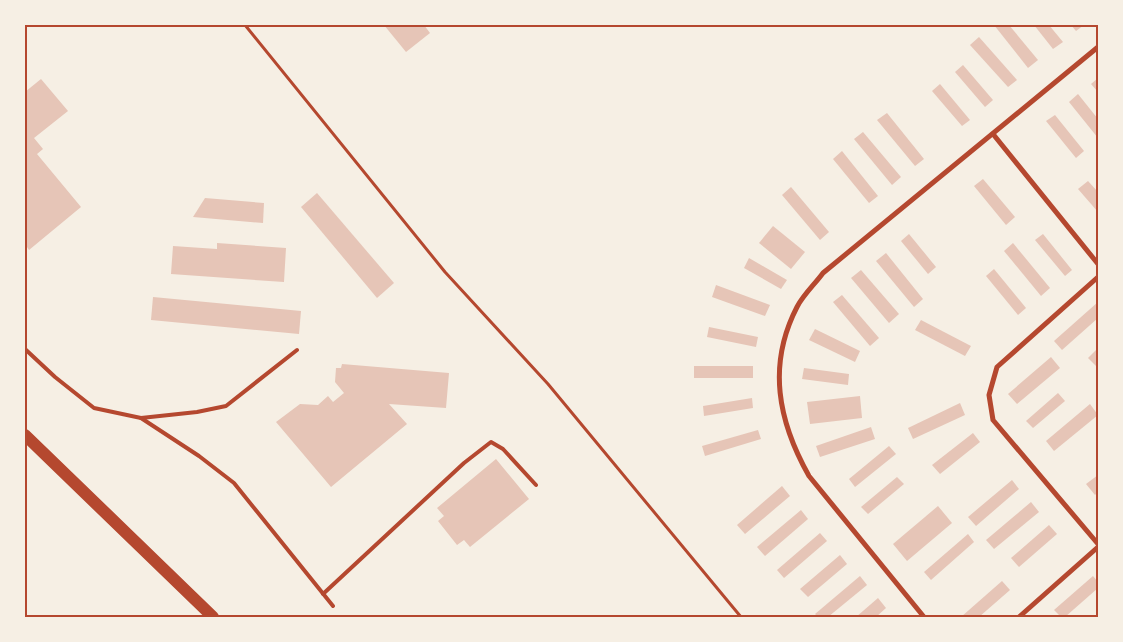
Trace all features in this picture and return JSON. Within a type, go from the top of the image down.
[{"type":"main road","points":[[25,435],[213,617]]},
{"type":"street","points":[[924,617],[809,476],[797,455],[783,415],[779,372],[782,348],[798,306],[823,273],[1098,47]]},
{"type":"street","points":[[993,134],[1098,264]]},
{"type":"street","points":[[1019,617],[1098,546],[993,420],[989,395],[997,367],[1098,277]]},
{"type":"lane","points":[[25,349],[94,408],[141,418],[197,412],[226,406],[297,350]]},
{"type":"lane","points":[[141,418],[200,456],[234,483],[332,606]]},
{"type":"lane","points":[[323,594],[464,463],[491,442],[503,449],[536,485]]},
{"type":"path","points":[[245,25],[445,272],[548,384],[742,617]]},
{"type":"building","points":[[384,25],[424,25],[430,33],[406,52]]},
{"type":"building","points":[[994,25],[1009,25],[1038,60],[1028,68]]},
{"type":"building","points":[[1034,25],[1049,25],[1063,42],[1053,49]]},
{"type":"building","points":[[1071,25],[1084,25],[1076,31]]},
{"type":"building","points":[[979,37],[1017,80],[1008,87],[970,45]]},
{"type":"building","points":[[963,65],[993,100],[985,107],[955,72]]},
{"type":"building","points":[[1098,78],[1098,92],[1091,84]]},
{"type":"building","points":[[41,79],[68,111],[34,138],[43,149],[37,154],[81,207],[29,250],[25,244],[25,92]]},
{"type":"building","points":[[940,84],[970,120],[962,126],[932,91]]},
{"type":"building","points":[[1078,94],[1098,119],[1098,138],[1069,102]]},
{"type":"building","points":[[887,113],[924,159],[915,166],[877,120]]},
{"type":"building","points":[[1055,115],[1084,151],[1076,158],[1046,121]]},
{"type":"building","points":[[863,132],[901,177],[892,185],[854,139]]},
{"type":"building","points":[[842,151],[878,196],[869,203],[833,159]]},
{"type":"building","points":[[983,179],[1015,217],[1006,225],[974,186]]},
{"type":"building","points":[[1088,181],[1098,192],[1098,212],[1078,189]]},
{"type":"building","points":[[791,187],[829,232],[820,240],[782,195]]},
{"type":"building","points":[[317,193],[394,283],[377,298],[301,207]]},
{"type":"building","points":[[205,198],[264,203],[263,223],[193,217]]},
{"type":"building","points":[[773,226],[805,252],[791,269],[759,243]]},
{"type":"building","points":[[909,234],[936,267],[928,274],[901,241]]},
{"type":"building","points":[[1043,234],[1072,270],[1065,276],[1035,240]]},
{"type":"building","points":[[217,243],[286,248],[284,282],[171,274],[173,246],[217,249]]},
{"type":"building","points":[[1013,243],[1050,288],[1041,296],[1004,251]]},
{"type":"building","points":[[886,253],[923,299],[914,307],[876,261]]},
{"type":"building","points":[[749,258],[787,280],[781,289],[744,268]]},
{"type":"building","points":[[994,269],[1026,308],[1018,315],[986,276]]},
{"type":"building","points":[[861,270],[899,314],[889,323],[851,278]]},
{"type":"building","points":[[716,285],[770,305],[765,316],[712,297]]},
{"type":"building","points":[[842,295],[879,338],[870,346],[833,302]]},
{"type":"building","points":[[153,297],[301,311],[299,334],[151,320]]},
{"type":"building","points":[[1098,302],[1098,318],[1062,350],[1054,341]]},
{"type":"building","points":[[921,320],[971,346],[965,356],[915,330]]},
{"type":"building","points":[[709,327],[758,337],[756,347],[707,337]]},
{"type":"building","points":[[815,329],[860,351],[855,362],[809,340]]},
{"type":"building","points":[[1098,348],[1098,363],[1096,366],[1088,358]]},
{"type":"building","points":[[1051,357],[1060,368],[1017,404],[1008,394]]},
{"type":"building","points":[[342,364],[449,373],[446,408],[389,404],[407,424],[331,487],[276,422],[300,404],[318,405],[328,396],[333,402],[344,393],[335,382],[336,368],[341,368]]},
{"type":"building","points":[[694,366],[753,366],[753,378],[694,378]]},
{"type":"building","points":[[804,368],[849,374],[848,385],[802,379]]},
{"type":"building","points":[[1058,393],[1065,401],[1033,428],[1026,421]]},
{"type":"building","points":[[860,396],[862,418],[810,424],[807,402]]},
{"type":"building","points":[[752,398],[753,408],[704,416],[703,406]]},
{"type":"building","points":[[960,403],[965,415],[913,439],[908,428]]},
{"type":"building","points":[[1090,404],[1098,415],[1054,451],[1046,441]]},
{"type":"building","points":[[871,427],[875,439],[820,457],[816,446]]},
{"type":"building","points":[[758,430],[761,439],[705,456],[702,446]]},
{"type":"building","points":[[973,433],[980,442],[940,474],[932,465]]},
{"type":"building","points":[[889,446],[896,454],[855,487],[849,479]]},
{"type":"building","points":[[496,459],[529,499],[470,547],[464,540],[457,545],[438,521],[444,516],[437,508]]},
{"type":"building","points":[[1098,475],[1098,492],[1095,495],[1086,484]]},
{"type":"building","points":[[897,477],[904,484],[868,514],[861,507]]},
{"type":"building","points":[[1012,480],[1019,489],[976,526],[968,517]]},
{"type":"building","points":[[782,486],[790,496],[745,534],[737,525]]},
{"type":"building","points":[[1031,502],[1039,512],[994,549],[986,540]]},
{"type":"building","points":[[938,506],[952,523],[907,561],[893,544]]},
{"type":"building","points":[[801,510],[808,519],[765,556],[757,547]]},
{"type":"building","points":[[1049,525],[1057,534],[1019,567],[1011,558]]},
{"type":"building","points":[[820,533],[827,541],[784,578],[777,570]]},
{"type":"building","points":[[968,534],[974,542],[931,580],[924,572]]},
{"type":"building","points":[[840,555],[847,564],[808,597],[800,589]]},
{"type":"building","points":[[860,576],[867,585],[828,617],[818,617],[815,614]]},
{"type":"building","points":[[1093,576],[1098,582],[1098,588],[1065,617],[1061,617],[1054,610]]},
{"type":"building","points":[[1002,581],[1010,590],[979,617],[961,617]]},
{"type":"building","points":[[878,598],[886,608],[876,617],[856,617]]}]
